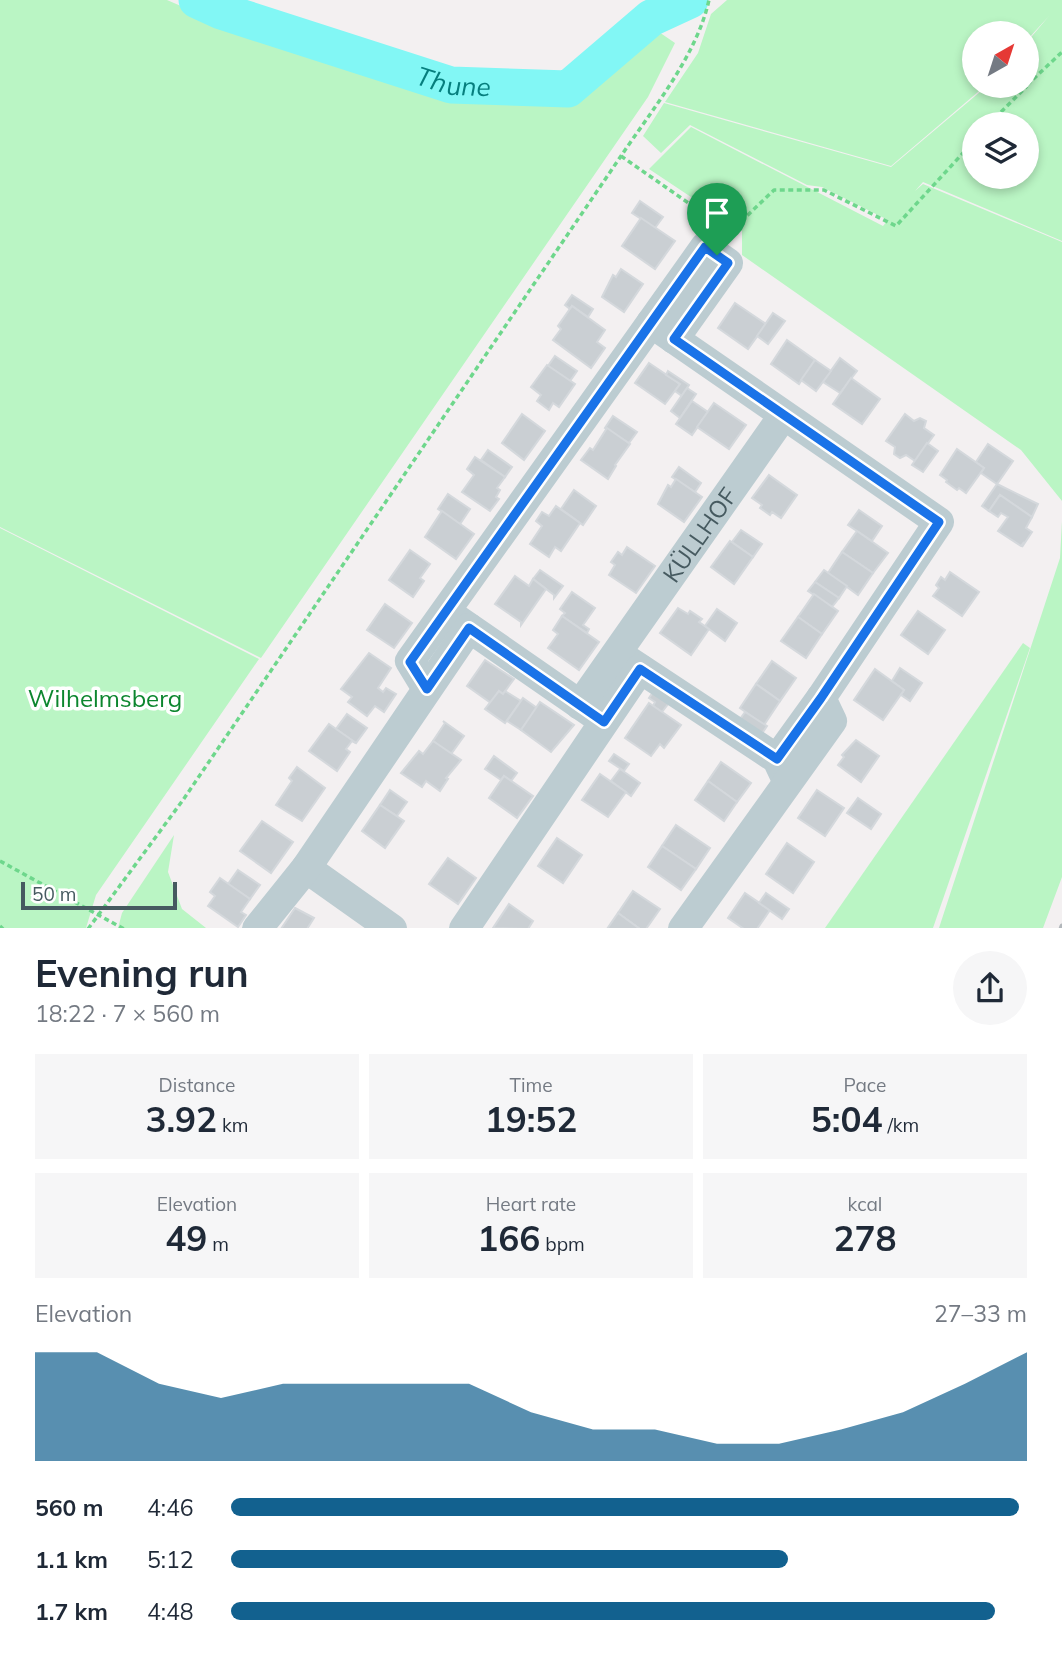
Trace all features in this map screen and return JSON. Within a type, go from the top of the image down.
[{"type":"street","points":[[427,689],[410,662],[445,611],[663,331],[939,522],[821,698],[832,721],[783,771],[684,928]]},
{"type":"street","name":"KÜLLHOF","points":[[465,928],[592,713],[628,661],[783,416]]},
{"type":"street","points":[[445,611],[592,713]]},
{"type":"street","points":[[258,928],[306,867],[469,628]]},
{"type":"street","points":[[628,661],[783,771]]},
{"type":"street","points":[[306,867],[391,928]]},
{"type":"path","points":[[89,928],[183,800],[621,156],[679,68],[706,13],[709,0]]},
{"type":"path","points":[[1040,73],[1062,52]]},
{"type":"path","points":[[1001,112],[1015,98]]},
{"type":"path","points":[[621,156],[730,231],[774,190],[824,190],[896,226],[962,154]]},
{"type":"path","points":[[0,861],[122,928]]},
{"type":"green space","points":[[0,0],[167,0],[218,22],[446,97],[568,101],[656,30],[675,43],[648,97],[261,658],[0,527]]},
{"type":"green space","points":[[727,0],[1062,0],[1062,241],[923,182],[915,191],[923,184],[1062,242],[1062,501],[1021,450],[742,255],[742,231],[649,169],[691,127],[883,226],[888,220],[822,187],[807,185],[690,125],[661,153],[643,136],[664,103],[891,167],[973,98],[1040,98],[1040,27],[1049,16],[1040,26],[1040,21],[962,21],[962,98],[971,98],[891,166],[665,102],[698,53],[711,14]]},
{"type":"green space","points":[[1062,521],[1062,877],[1043,928],[939,928],[1060,558]]},
{"type":"green space","name":"Wilhelmsberg","points":[[0,528],[259,659],[96,895],[86,928],[0,928]]},
{"type":"green space","points":[[1023,643],[1030,648],[933,928],[825,928]]},
{"type":"green space","points":[[174,835],[168,872],[182,909],[206,928],[118,928],[122,913]]},
{"type":"building","points":[[640,201],[663,217],[655,228],[632,213]]},
{"type":"building","points":[[641,218],[675,241],[655,269],[622,246]]},
{"type":"building","points":[[621,269],[643,284],[624,312],[602,297],[613,275],[616,277]]},
{"type":"building","points":[[572,295],[593,309],[588,317],[572,306],[570,309],[565,305]]},
{"type":"building","points":[[735,303],[766,324],[748,349],[718,328]]},
{"type":"building","points":[[572,306],[605,330],[597,342],[605,348],[591,368],[553,340],[561,329],[558,326]]},
{"type":"building","points":[[773,313],[785,321],[768,344],[757,336]]},
{"type":"building","points":[[787,340],[815,360],[799,384],[771,364]]},
{"type":"building","points":[[555,356],[577,371],[570,381],[548,366]]},
{"type":"building","points":[[840,358],[857,371],[840,393],[823,382]]},
{"type":"building","points":[[815,360],[831,371],[816,391],[801,380]]},
{"type":"building","points":[[649,363],[680,384],[665,404],[635,383]]},
{"type":"building","points":[[547,365],[575,384],[559,407],[553,403],[549,410],[537,401],[541,395],[531,387]]},
{"type":"building","points":[[668,371],[689,385],[682,396],[675,391],[680,384],[666,375]]},
{"type":"building","points":[[851,378],[880,399],[862,424],[833,404]]},
{"type":"building","points":[[687,388],[696,394],[680,418],[671,411]]},
{"type":"building","points":[[692,401],[708,412],[692,435],[676,424]]},
{"type":"building","points":[[714,403],[746,425],[729,449],[697,427]]},
{"type":"building","points":[[522,414],[545,431],[524,460],[502,443]]},
{"type":"building","points":[[905,414],[914,421],[920,418],[926,421],[924,428],[934,435],[915,461],[906,455],[900,458],[894,454],[895,447],[886,441]]},
{"type":"building","points":[[613,416],[637,432],[629,443],[605,428]]},
{"type":"building","points":[[607,428],[630,444],[608,479],[581,460],[590,448],[593,450]]},
{"type":"building","points":[[927,443],[938,451],[923,472],[912,465]]},
{"type":"building","points":[[988,444],[1013,461],[997,484],[981,473],[984,468],[976,462]]},
{"type":"building","points":[[957,449],[984,468],[966,493],[959,488],[957,490],[940,475]]},
{"type":"building","points":[[488,450],[512,467],[505,477],[481,460]]},
{"type":"building","points":[[475,457],[505,477],[497,488],[500,490],[496,497],[499,499],[490,511],[462,492],[474,475],[467,469]]},
{"type":"building","points":[[679,467],[701,483],[695,492],[672,477]]},
{"type":"building","points":[[769,475],[797,495],[781,518],[772,512],[770,515],[752,498]]},
{"type":"building","points":[[676,479],[702,497],[684,522],[658,504],[668,485],[671,487]]},
{"type":"building","points":[[997,484],[1038,504],[1032,517],[1000,495],[989,511],[982,506]]},
{"type":"building","points":[[574,490],[596,506],[583,525],[561,509]]},
{"type":"building","points":[[448,494],[470,509],[460,524],[438,509]]},
{"type":"building","points":[[1000,495],[1032,517],[1026,528],[1032,532],[1022,547],[1024,542],[1021,546],[998,531],[1008,517],[1001,513],[998,517],[989,511]]},
{"type":"building","points":[[556,506],[580,523],[561,551],[555,547],[549,557],[530,544],[542,526],[536,521],[542,512],[549,516]]},
{"type":"building","points":[[859,510],[882,526],[872,541],[848,525]]},
{"type":"building","points":[[442,511],[474,534],[456,559],[425,537]]},
{"type":"building","points":[[741,530],[762,544],[753,557],[732,542]]},
{"type":"building","points":[[857,531],[888,553],[873,573],[842,552]]},
{"type":"building","points":[[730,541],[753,557],[734,584],[711,567]]},
{"type":"building","points":[[627,547],[655,566],[636,593],[609,575],[615,565],[611,562],[618,552],[622,555]]},
{"type":"building","points":[[410,550],[430,564],[420,578],[424,581],[413,597],[389,580]]},
{"type":"building","points":[[842,552],[873,573],[858,595],[828,573]]},
{"type":"building","points":[[540,570],[563,586],[554,598],[554,595],[533,579]]},
{"type":"building","points":[[824,570],[847,586],[839,598],[815,582]]},
{"type":"building","points":[[950,572],[979,592],[962,616],[933,596],[939,588],[936,585],[941,577],[945,580]]},
{"type":"building","points":[[515,576],[529,586],[533,579],[546,589],[521,625],[521,622],[495,604]]},
{"type":"building","points":[[815,582],[839,598],[832,607],[808,591]]},
{"type":"building","points":[[572,592],[595,608],[583,625],[589,629],[587,633],[562,616],[565,613],[560,609]]},
{"type":"building","points":[[814,594],[838,611],[822,634],[798,617]]},
{"type":"building","points":[[385,604],[412,623],[394,648],[367,630]]},
{"type":"building","points":[[678,608],[688,614],[690,611],[702,619],[699,622],[709,629],[691,655],[660,633]]},
{"type":"building","points":[[717,609],[737,623],[725,641],[705,626]]},
{"type":"building","points":[[918,611],[945,630],[928,654],[901,635]]},
{"type":"building","points":[[562,616],[599,642],[579,670],[548,648],[558,634],[553,630]]},
{"type":"building","points":[[798,617],[822,634],[806,658],[781,641]]},
{"type":"building","points":[[369,653],[391,668],[378,688],[383,692],[386,688],[396,694],[384,712],[375,706],[367,716],[348,702],[352,697],[341,689]]},
{"type":"building","points":[[485,660],[514,679],[503,694],[499,691],[491,703],[467,686]]},
{"type":"building","points":[[772,661],[796,678],[780,701],[756,684]]},
{"type":"building","points":[[900,668],[922,683],[910,701],[901,695],[904,690],[892,681]]},
{"type":"building","points":[[875,669],[904,690],[883,720],[854,700]]},
{"type":"building","points":[[756,684],[780,701],[764,725],[740,708]]},
{"type":"building","points":[[656,688],[672,699],[662,712],[653,706],[655,702],[649,698]]},
{"type":"building","points":[[499,691],[503,694],[505,691],[521,701],[505,723],[485,709]]},
{"type":"building","points":[[523,698],[537,708],[521,730],[507,721]]},
{"type":"building","points":[[540,702],[574,725],[551,752],[521,730]]},
{"type":"building","points":[[649,703],[681,725],[664,748],[660,744],[651,756],[625,738]]},
{"type":"building","points":[[745,712],[767,726],[757,741],[735,726]]},
{"type":"building","points":[[347,714],[367,728],[356,743],[336,729]]},
{"type":"building","points":[[443,721],[464,736],[451,754],[433,741],[445,723]]},
{"type":"building","points":[[329,724],[356,743],[352,741],[346,749],[350,752],[337,771],[309,751]]},
{"type":"building","points":[[856,740],[879,756],[861,782],[838,765],[844,757],[842,755]]},
{"type":"building","points":[[433,741],[461,760],[446,778],[448,779],[440,791],[426,781],[422,787],[401,773],[419,751],[423,754]]},
{"type":"building","points":[[614,754],[629,764],[624,771],[609,761]]},
{"type":"building","points":[[494,756],[517,773],[511,781],[504,776],[501,780],[485,769]]},
{"type":"building","points":[[721,762],[751,783],[737,802],[708,781]]},
{"type":"building","points":[[297,767],[325,788],[302,821],[276,805],[292,781],[289,778]]},
{"type":"building","points":[[620,769],[640,783],[631,796],[611,781]]},
{"type":"building","points":[[600,774],[626,792],[608,817],[582,800]]},
{"type":"building","points":[[504,776],[533,796],[517,818],[489,798]]},
{"type":"building","points":[[708,781],[737,802],[724,821],[695,800]]},
{"type":"building","points":[[390,790],[407,802],[397,816],[380,805]]},
{"type":"building","points":[[817,790],[844,808],[825,836],[798,818]]},
{"type":"building","points":[[858,798],[881,814],[871,829],[847,813]]},
{"type":"building","points":[[380,805],[404,821],[385,848],[362,831]]},
{"type":"building","points":[[262,821],[293,842],[271,873],[240,851]]},
{"type":"building","points":[[676,825],[710,848],[696,869],[662,846]]},
{"type":"building","points":[[557,838],[582,855],[563,883],[538,866]]},
{"type":"building","points":[[787,843],[814,862],[793,893],[766,874]]},
{"type":"building","points":[[662,846],[696,869],[681,890],[648,867]]},
{"type":"building","points":[[448,858],[476,878],[458,904],[429,884]]},
{"type":"building","points":[[238,870],[260,885],[250,899],[228,884]]},
{"type":"building","points":[[220,878],[250,899],[241,912],[246,915],[238,927],[208,906],[215,896],[210,892]]},
{"type":"building","points":[[633,891],[660,909],[647,928],[639,928],[618,913]]},
{"type":"building","points":[[745,893],[770,910],[758,928],[743,928],[728,918]]},
{"type":"building","points":[[766,893],[789,909],[782,919],[759,903]]},
{"type":"building","points":[[509,904],[533,921],[529,928],[493,928]]},
{"type":"building","points":[[295,908],[314,918],[308,928],[282,928]]},
{"type":"building","points":[[618,913],[639,928],[608,928]]},
{"type":"waterway","name":"Thune","points":[[197,0],[221,11],[451,85],[568,89],[651,18],[690,0]]},
{"type":"route","points":[[705,247],[717,255],[728,263],[674,339],[939,522],[777,759],[640,669],[604,722],[469,628],[427,689],[410,662],[705,247]]}]
